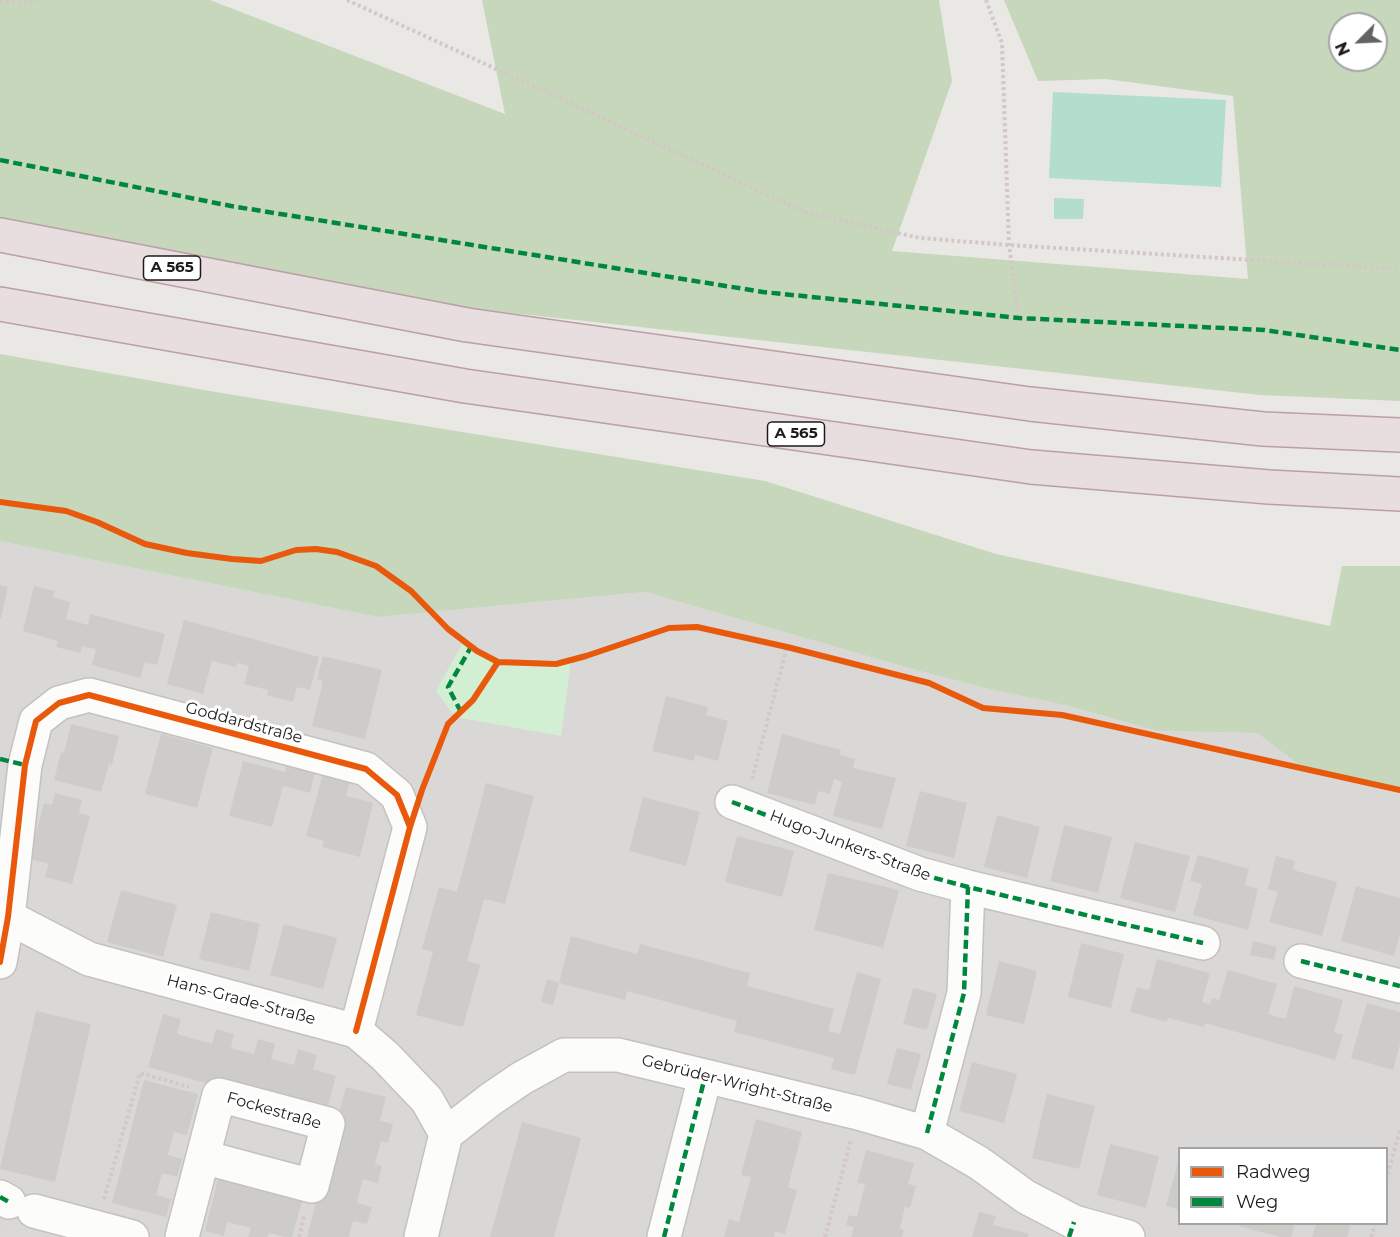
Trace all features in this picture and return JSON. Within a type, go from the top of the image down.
[{"type":"highway","name":"A 565","points":[[0,235],[467,325],[1030,404],[1263,429],[1400,435]]},
{"type":"highway","name":"A 565","points":[[0,304],[465,386],[1031,467],[1269,487],[1400,494]]},
{"type":"street","name":"Goddardstraße","points":[[4,919],[13,762],[36,721],[59,703],[89,695],[366,769],[397,795],[410,827],[356,1030]]},
{"type":"street","name":"Hugo-Junkers-Straße","points":[[739,804],[920,874],[1203,942]]},
{"type":"street","points":[[927,1133],[964,993],[968,887]]},
{"type":"street","points":[[0,962],[4,919]]},
{"type":"street","name":"Hans-Grade-Straße","points":[[4,919],[89,959],[356,1030],[385,1056],[427,1100],[446,1134]]},
{"type":"street","points":[[1300,961],[1400,986]]},
{"type":"street","name":"Gebrüder-Wright-Straße","points":[[446,1134],[522,1078],[564,1055],[618,1055],[858,1113],[927,1133],[979,1163],[1071,1230],[1128,1237]]},
{"type":"street","points":[[664,1237],[705,1077]]},
{"type":"street","name":"Fockestraße","points":[[182,1237],[219,1095],[328,1124],[312,1186],[203,1157]]},
{"type":"street","points":[[421,1237],[446,1134]]},
{"type":"street","points":[[14,1203],[95,1232],[132,1237]]},
{"type":"path","points":[[0,2],[24,3],[41,0]]},
{"type":"path","points":[[347,0],[805,212],[920,238],[1400,269]]},
{"type":"path","points":[[986,0],[1002,43],[1009,245],[1019,318]]},
{"type":"path","points":[[739,804],[787,647]]},
{"type":"path","points":[[95,1232],[140,1073],[219,1095]]},
{"type":"path","points":[[825,1237],[858,1113]]},
{"type":"path","points":[[1388,1173],[1400,1130]]},
{"type":"shaded area","points":[[0,541],[378,617],[645,592],[916,670],[1069,706],[1157,731],[1257,733],[1310,773],[1400,790],[1400,1237],[0,1237]]},
{"type":"shaded area","points":[[4,1221],[25,1225],[44,1237],[1,1237]]},
{"type":"green space","points":[[0,0],[210,0],[505,114],[482,0],[939,0],[952,81],[892,251],[1248,279],[1233,96],[1106,79],[1038,81],[1004,0],[1400,0],[1400,401],[1260,395],[457,307],[0,220]]},
{"type":"green space","points":[[1053,92],[1226,100],[1221,187],[1049,178]]},
{"type":"green space","points":[[1054,198],[1084,199],[1083,219],[1054,219]]},
{"type":"green space","points":[[0,354],[221,393],[765,481],[996,554],[1330,626],[1342,566],[1400,566],[1400,790],[1310,773],[1257,733],[1157,731],[1069,706],[916,670],[645,592],[378,617],[0,541]]},
{"type":"green space","points":[[464,641],[498,662],[571,660],[561,736],[455,717],[436,691]]},
{"type":"building","points":[[0,585],[8,587],[1,618],[0,618]]},
{"type":"building","points":[[34,586],[55,591],[53,597],[70,602],[66,619],[88,625],[90,614],[165,634],[157,665],[145,662],[140,678],[92,665],[96,649],[82,646],[80,653],[56,647],[58,641],[23,631]]},
{"type":"building","points":[[184,620],[319,657],[310,690],[297,687],[293,702],[267,695],[268,690],[244,684],[249,666],[237,663],[236,667],[212,661],[203,694],[167,684]]},
{"type":"building","points":[[323,656],[382,670],[365,739],[312,726],[323,681],[317,679]]},
{"type":"building","points":[[666,696],[708,707],[706,715],[728,721],[718,761],[695,755],[694,761],[652,751]]},
{"type":"building","points":[[71,724],[119,736],[112,765],[109,764],[101,792],[54,780]]},
{"type":"building","points":[[161,734],[213,748],[197,808],[145,794]]},
{"type":"building","points":[[782,734],[841,750],[840,755],[855,759],[853,768],[896,778],[882,829],[833,816],[842,782],[834,779],[830,794],[818,791],[815,805],[767,793]]},
{"type":"building","points":[[243,761],[285,772],[287,765],[315,772],[310,793],[283,786],[272,827],[229,816]]},
{"type":"building","points":[[323,774],[350,781],[346,796],[373,803],[360,857],[322,847],[324,841],[306,836]]},
{"type":"building","points":[[486,783],[534,796],[505,904],[484,899],[467,961],[480,965],[463,1027],[416,1015],[433,952],[422,949],[439,887],[457,892]]},
{"type":"building","points":[[920,791],[967,803],[954,858],[906,846]]},
{"type":"building","points":[[55,793],[82,800],[79,813],[90,816],[72,884],[45,877],[49,864],[29,859],[44,803],[52,805]]},
{"type":"building","points":[[643,797],[700,812],[686,866],[629,851]]},
{"type":"building","points":[[997,815],[1040,827],[1027,878],[984,867]]},
{"type":"building","points":[[1064,825],[1112,837],[1098,893],[1050,881]]},
{"type":"building","points":[[737,836],[794,851],[782,897],[725,882]]},
{"type":"building","points":[[1135,842],[1190,856],[1175,912],[1120,898]]},
{"type":"building","points":[[1198,855],[1249,869],[1245,885],[1258,889],[1248,930],[1193,915],[1202,884],[1190,881]]},
{"type":"building","points":[[1276,856],[1295,861],[1293,870],[1337,882],[1322,936],[1269,922],[1278,892],[1268,889]]},
{"type":"building","points":[[828,873],[899,890],[883,948],[814,930]]},
{"type":"building","points":[[1356,886],[1400,898],[1400,934],[1394,956],[1341,941]]},
{"type":"building","points":[[121,890],[177,905],[163,957],[107,942]]},
{"type":"building","points":[[211,912],[260,924],[249,971],[199,959]]},
{"type":"building","points":[[284,924],[337,938],[323,989],[270,975]]},
{"type":"building","points":[[571,936],[637,954],[640,944],[750,973],[747,986],[834,1009],[828,1031],[840,1034],[857,972],[881,979],[855,1075],[831,1069],[834,1058],[734,1032],[737,1021],[627,991],[625,1000],[559,983]]},
{"type":"building","points":[[1253,941],[1277,947],[1274,960],[1250,955]]},
{"type":"building","points":[[1081,943],[1124,954],[1111,1008],[1068,997]]},
{"type":"building","points":[[1157,959],[1210,973],[1202,1002],[1210,1004],[1212,998],[1219,1000],[1228,970],[1277,984],[1268,1014],[1286,1019],[1294,986],[1343,1000],[1334,1032],[1343,1035],[1335,1060],[1205,1023],[1204,1027],[1168,1018],[1167,1022],[1130,1012],[1137,987],[1149,990]]},
{"type":"building","points":[[999,961],[1037,971],[1024,1024],[986,1015]]},
{"type":"building","points":[[547,979],[559,983],[553,1005],[541,1002]]},
{"type":"building","points":[[913,988],[937,994],[927,1030],[903,1024]]},
{"type":"building","points":[[1367,1003],[1400,1012],[1400,1044],[1393,1070],[1351,1058]]},
{"type":"building","points":[[36,1011],[91,1024],[55,1182],[0,1169]]},
{"type":"building","points":[[163,1014],[181,1019],[177,1034],[212,1044],[216,1029],[234,1034],[231,1048],[254,1054],[258,1039],[275,1044],[271,1059],[294,1065],[298,1049],[317,1055],[313,1069],[336,1076],[325,1116],[148,1067]]},
{"type":"building","points":[[897,1048],[921,1054],[911,1090],[887,1084]]},
{"type":"building","points":[[972,1062],[1017,1074],[1004,1123],[959,1111]]},
{"type":"building","points":[[144,1080],[198,1094],[187,1135],[174,1132],[168,1155],[182,1159],[177,1177],[162,1173],[156,1195],[171,1199],[166,1217],[112,1203]]},
{"type":"building","points":[[346,1087],[386,1097],[380,1121],[393,1124],[388,1143],[381,1141],[375,1164],[382,1166],[378,1183],[363,1179],[357,1203],[372,1207],[367,1224],[353,1221],[349,1237],[307,1237]]},
{"type":"building","points":[[1047,1094],[1095,1106],[1079,1169],[1032,1158]]},
{"type":"building","points":[[756,1119],[802,1132],[788,1187],[797,1190],[785,1234],[775,1231],[774,1237],[724,1237],[729,1219],[739,1222],[751,1177],[741,1175]]},
{"type":"building","points":[[522,1122],[581,1138],[554,1237],[490,1237]]},
{"type":"building","points":[[1110,1144],[1159,1156],[1146,1208],[1097,1195]]},
{"type":"building","points":[[866,1150],[914,1163],[908,1184],[916,1186],[910,1208],[905,1207],[900,1228],[904,1230],[902,1237],[851,1237],[854,1227],[846,1225],[849,1215],[857,1217],[865,1184],[857,1183]]},
{"type":"building","points":[[1178,1163],[1178,1209],[1166,1206]]},
{"type":"building","points":[[219,1175],[303,1198],[292,1237],[269,1233],[268,1237],[248,1237],[251,1228],[227,1222],[224,1236],[205,1231]]},
{"type":"building","points":[[979,1212],[996,1216],[993,1225],[1029,1234],[1028,1237],[972,1237]]},
{"type":"building","points":[[1295,1225],[1291,1237],[1281,1237],[1239,1226]]},
{"type":"building","points":[[1316,1225],[1351,1225],[1347,1237],[1312,1237]]},
{"type":"marked path","points":[[0,160],[231,206],[763,292],[1019,318],[1264,330],[1400,350]]},
{"type":"marked path","points":[[461,712],[448,687],[471,647]]},
{"type":"marked path","points":[[0,759],[25,765]]},
{"type":"marked path","points":[[732,802],[920,874],[1203,943]]},
{"type":"marked path","points":[[927,1133],[964,993],[968,887]]},
{"type":"marked path","points":[[1301,961],[1400,986]]},
{"type":"marked path","points":[[664,1237],[705,1077]]},
{"type":"marked path","points":[[0,1197],[9,1202]]},
{"type":"marked path","points":[[1069,1237],[1074,1222]]},
{"type":"cycle path","points":[[0,502],[66,511],[145,544],[187,553],[261,561],[296,550],[316,549],[337,552],[376,566],[411,591],[448,629],[477,651],[498,662],[556,664],[669,628],[697,627],[929,683],[983,708],[1062,715],[1400,790]]},
{"type":"cycle path","points":[[410,827],[448,724],[473,700],[498,662]]},
{"type":"cycle path","points":[[0,962],[8,917],[25,765],[36,721],[59,703],[89,695],[366,769],[397,795],[410,827],[356,1031]]}]
